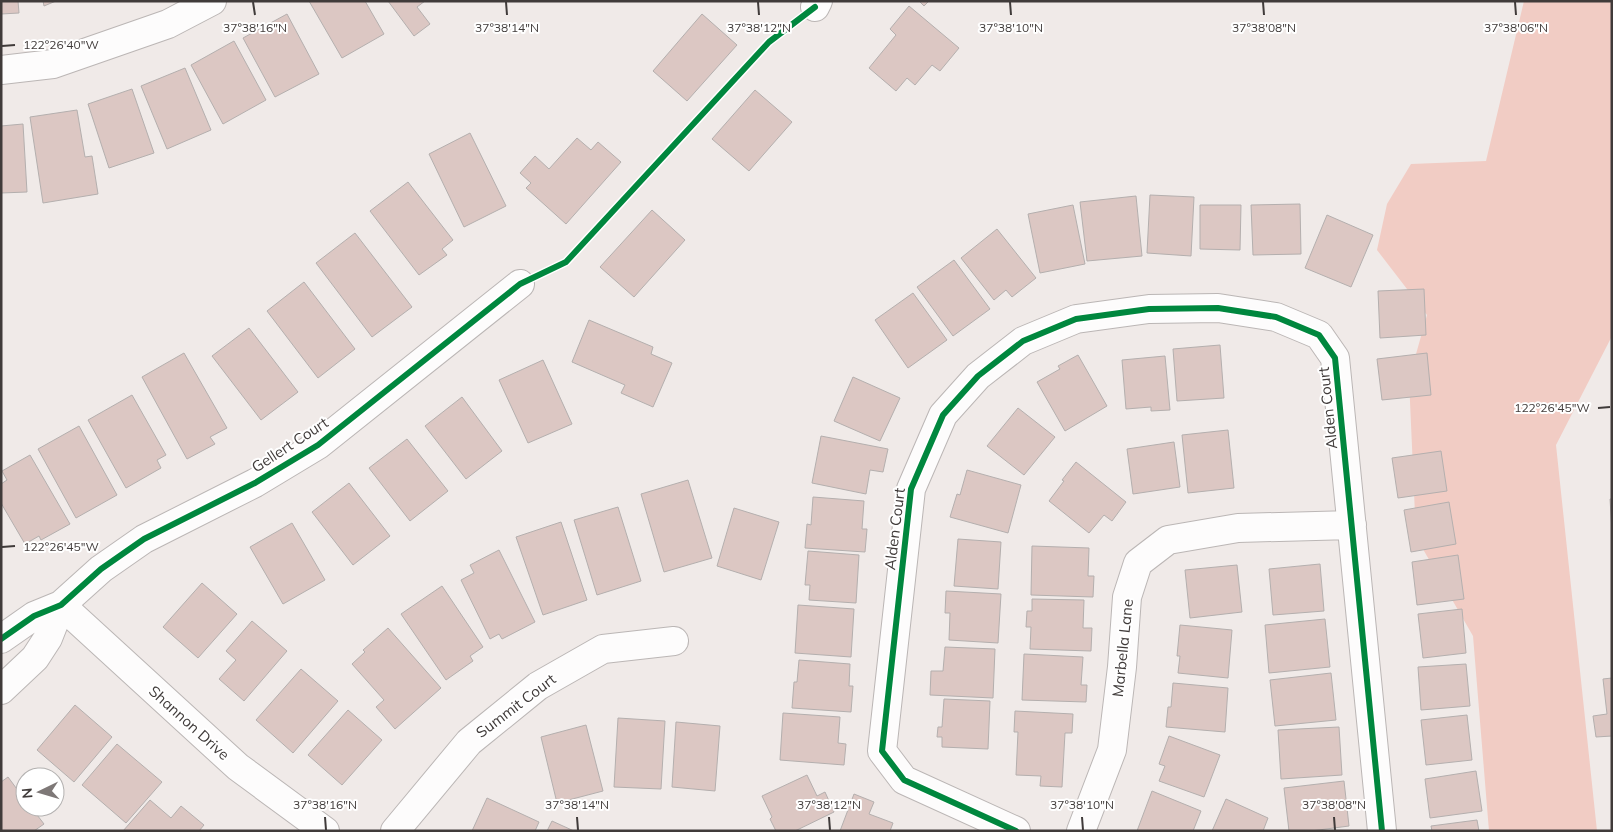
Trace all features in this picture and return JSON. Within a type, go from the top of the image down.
[{"type":"street","points":[[1,70],[53,64],[168,24],[212,1]]},
{"type":"street","name":"Gellert Court","points":[[61,606],[101,569],[144,539],[255,483],[318,445],[520,284]]},
{"type":"street","name":"Alden Court","points":[[1016,831],[904,780],[882,751],[911,489],[943,415],[978,376],[1023,341],[1076,320],[1149,310],[1218,308],[1276,317],[1319,335],[1335,358],[1382,831]]},
{"type":"street","name":"Marbella Lane","points":[[1081,831],[1112,750],[1122,666],[1127,597],[1138,563],[1168,540],[1238,528],[1352,525]]},
{"type":"street","points":[[1,639],[34,616],[61,606]]},
{"type":"street","points":[[1,690],[35,658],[48,638],[61,606]]},
{"type":"street","name":"Shannon Drive","points":[[61,606],[238,767],[325,831]]},
{"type":"street","name":"Summit Court","points":[[394,831],[469,742],[538,686],[603,649],[674,641]]},
{"type":"shaded area","points":[[1524,1],[1612,1],[1612,336],[1556,445],[1597,831],[1489,831],[1473,636],[1416,537],[1409,379],[1427,315],[1377,250],[1387,204],[1411,164],[1486,161]]},
{"type":"building","points":[[1,1],[18,1],[19,13],[1,14]]},
{"type":"building","points":[[43,1],[56,1],[44,6]]},
{"type":"building","points":[[309,1],[365,1],[384,34],[342,58]]},
{"type":"building","points":[[388,1],[425,1],[417,7],[430,24],[414,36]]},
{"type":"building","points":[[919,1],[929,1],[924,6]]},
{"type":"building","points":[[909,6],[959,48],[940,71],[932,65],[915,85],[907,78],[896,91],[869,68],[896,35],[890,29]]},
{"type":"building","points":[[287,14],[319,74],[275,97],[243,38]]},
{"type":"building","points":[[702,14],[737,45],[687,101],[653,71]]},
{"type":"building","points":[[234,41],[266,100],[223,124],[191,65]]},
{"type":"building","points":[[185,68],[211,130],[167,149],[141,86]]},
{"type":"building","points":[[132,89],[154,153],[109,168],[88,104]]},
{"type":"building","points":[[755,90],[792,122],[749,171],[712,139]]},
{"type":"building","points":[[77,110],[85,157],[92,156],[98,194],[43,203],[30,117]]},
{"type":"building","points":[[23,124],[27,192],[1,193],[1,126]]},
{"type":"building","points":[[470,133],[506,206],[464,227],[429,154]]},
{"type":"building","points":[[577,138],[591,150],[598,142],[621,162],[566,224],[526,188],[531,183],[520,173],[535,156],[549,169]]},
{"type":"building","points":[[408,182],[453,240],[442,249],[447,255],[419,275],[370,211]]},
{"type":"building","points":[[1150,195],[1194,197],[1191,256],[1147,253]]},
{"type":"building","points":[[1136,196],[1142,256],[1087,261],[1080,202]]},
{"type":"building","points":[[1300,204],[1301,254],[1253,255],[1251,205]]},
{"type":"building","points":[[1073,205],[1085,264],[1040,273],[1028,214]]},
{"type":"building","points":[[1200,205],[1241,205],[1240,250],[1200,249]]},
{"type":"building","points":[[652,210],[685,240],[634,297],[600,267]]},
{"type":"building","points":[[1327,215],[1373,235],[1351,287],[1305,268]]},
{"type":"building","points":[[997,229],[1036,278],[1012,297],[1006,290],[994,300],[961,258]]},
{"type":"building","points":[[355,233],[412,307],[372,337],[316,263]]},
{"type":"building","points":[[954,260],[990,309],[953,336],[917,287]]},
{"type":"building","points":[[304,282],[355,349],[318,378],[267,311]]},
{"type":"building","points":[[1424,289],[1426,335],[1380,338],[1378,291]]},
{"type":"building","points":[[913,293],[947,340],[908,368],[875,320]]},
{"type":"building","points":[[589,320],[653,347],[651,354],[672,363],[653,407],[621,393],[625,385],[572,362]]},
{"type":"building","points":[[249,328],[298,392],[261,420],[212,356]]},
{"type":"building","points":[[1220,345],[1224,398],[1177,401],[1173,349]]},
{"type":"building","points":[[184,353],[227,428],[210,437],[215,444],[187,459],[142,377]]},
{"type":"building","points":[[1427,353],[1431,395],[1382,400],[1377,359]]},
{"type":"building","points":[[1078,355],[1107,406],[1065,431],[1037,382],[1060,369],[1058,366]]},
{"type":"building","points":[[1165,356],[1170,410],[1151,411],[1151,407],[1126,409],[1122,360]]},
{"type":"building","points":[[543,360],[572,424],[528,443],[499,380]]},
{"type":"building","points":[[853,377],[900,398],[880,441],[834,421]]},
{"type":"building","points":[[132,395],[166,455],[157,460],[161,468],[126,488],[88,420]]},
{"type":"building","points":[[462,397],[502,451],[466,479],[425,426]]},
{"type":"building","points":[[1018,408],[1055,437],[1024,475],[987,446]]},
{"type":"building","points":[[79,426],[117,495],[76,518],[38,449]]},
{"type":"building","points":[[1228,430],[1234,488],[1188,493],[1182,435]]},
{"type":"building","points":[[821,436],[888,449],[883,472],[870,470],[866,494],[812,483]]},
{"type":"building","points":[[407,439],[448,491],[410,521],[369,468]]},
{"type":"building","points":[[1174,442],[1180,487],[1133,494],[1127,449]]},
{"type":"building","points":[[1441,451],[1447,491],[1398,498],[1392,458]]},
{"type":"building","points":[[30,455],[70,524],[41,540],[39,536],[25,544],[1,503],[1,484],[7,480],[2,471]]},
{"type":"building","points":[[1076,462],[1126,502],[1112,521],[1104,515],[1089,533],[1049,501]]},
{"type":"building","points":[[967,470],[1021,485],[1008,533],[950,517],[957,494],[960,495]]},
{"type":"building","points":[[688,480],[712,558],[664,572],[641,494]]},
{"type":"building","points":[[349,483],[390,536],[353,565],[312,512]]},
{"type":"building","points":[[813,497],[864,501],[862,529],[867,529],[865,552],[805,548],[807,524],[811,525]]},
{"type":"building","points":[[1610,499],[1612,499],[1612,531]]},
{"type":"building","points":[[1449,502],[1456,544],[1411,552],[1404,510]]},
{"type":"building","points":[[618,507],[641,581],[597,595],[574,520]]},
{"type":"building","points":[[734,508],[779,522],[761,580],[717,566]]},
{"type":"building","points":[[561,522],[587,600],[543,615],[516,537]]},
{"type":"building","points":[[292,523],[325,580],[283,604],[250,547]]},
{"type":"building","points":[[958,539],[1001,542],[998,589],[954,586]]},
{"type":"building","points":[[1032,546],[1089,548],[1088,576],[1094,576],[1093,597],[1031,595]]},
{"type":"building","points":[[499,550],[535,622],[502,639],[499,634],[490,639],[461,580],[474,573],[470,565]]},
{"type":"building","points":[[808,551],[859,555],[856,603],[809,600],[810,585],[805,585]]},
{"type":"building","points":[[1458,555],[1464,599],[1417,605],[1412,562]]},
{"type":"building","points":[[1320,564],[1324,611],[1273,615],[1269,569]]},
{"type":"building","points":[[1237,565],[1242,612],[1190,618],[1185,570]]},
{"type":"building","points":[[202,583],[237,614],[198,658],[163,627]]},
{"type":"building","points":[[442,586],[483,647],[470,656],[473,661],[446,680],[401,614]]},
{"type":"building","points":[[946,591],[1001,594],[998,643],[949,640],[950,613],[945,613]]},
{"type":"building","points":[[1032,599],[1084,600],[1083,628],[1092,628],[1091,651],[1030,649],[1031,627],[1026,627],[1027,611],[1032,611]]},
{"type":"building","points":[[798,605],[854,609],[851,657],[795,653]]},
{"type":"building","points":[[1462,609],[1466,653],[1423,658],[1418,614]]},
{"type":"building","points":[[1325,619],[1330,667],[1269,673],[1265,625]]},
{"type":"building","points":[[252,621],[287,651],[244,701],[219,679],[236,660],[226,651]]},
{"type":"building","points":[[1180,625],[1232,630],[1228,678],[1178,673],[1180,656],[1177,656]]},
{"type":"building","points":[[388,628],[441,688],[395,729],[376,707],[384,700],[352,664],[365,652],[363,650]]},
{"type":"building","points":[[945,647],[995,649],[993,698],[930,695],[931,671],[943,671]]},
{"type":"building","points":[[1024,654],[1083,657],[1081,685],[1087,685],[1086,702],[1022,700]]},
{"type":"building","points":[[799,660],[850,664],[849,686],[853,686],[851,712],[792,708],[794,682],[797,682]]},
{"type":"building","points":[[1466,664],[1470,706],[1421,710],[1418,667]]},
{"type":"building","points":[[301,669],[338,701],[293,753],[256,720]]},
{"type":"building","points":[[1331,673],[1336,720],[1275,726],[1270,680]]},
{"type":"building","points":[[1612,678],[1612,736],[1596,737],[1593,716],[1607,714],[1603,679]]},
{"type":"building","points":[[1173,683],[1228,688],[1225,732],[1166,727],[1168,707],[1171,707]]},
{"type":"building","points":[[944,699],[990,701],[988,749],[942,747],[942,737],[937,737],[938,727],[942,727]]},
{"type":"building","points":[[75,705],[112,737],[74,782],[65,774],[65,767],[57,767],[37,750]]},
{"type":"building","points":[[348,710],[382,740],[342,785],[308,755]]},
{"type":"building","points":[[1015,711],[1073,714],[1072,733],[1065,733],[1062,787],[1040,786],[1041,776],[1016,775],[1018,732],[1014,732]]},
{"type":"building","points":[[783,713],[840,717],[838,743],[846,744],[844,765],[780,760]]},
{"type":"building","points":[[1467,715],[1472,760],[1426,765],[1421,720]]},
{"type":"building","points":[[618,718],[665,721],[661,789],[614,787]]},
{"type":"building","points":[[676,722],[720,726],[715,791],[672,787]]},
{"type":"building","points":[[586,725],[603,791],[557,803],[541,737]]},
{"type":"building","points":[[1339,727],[1342,775],[1281,779],[1278,730]]},
{"type":"building","points":[[1169,736],[1220,755],[1204,797],[1159,781],[1165,766],[1159,764]]},
{"type":"building","points":[[117,744],[162,782],[126,823],[82,785]]},
{"type":"building","points":[[1476,771],[1482,811],[1430,818],[1425,779]]},
{"type":"building","points":[[807,775],[817,796],[825,792],[834,812],[795,831],[776,831],[762,796]]},
{"type":"building","points":[[8,777],[15,786],[15,817],[39,817],[44,824],[34,831],[1,831],[1,782]]},
{"type":"building","points":[[1344,781],[1349,826],[1311,831],[1289,831],[1284,788]]},
{"type":"building","points":[[1152,791],[1201,811],[1193,831],[1137,831]]},
{"type":"building","points":[[854,794],[874,802],[869,814],[893,823],[890,831],[840,831]]},
{"type":"building","points":[[487,798],[539,822],[535,831],[472,831]]},
{"type":"building","points":[[1226,799],[1268,818],[1263,831],[1212,831]]},
{"type":"building","points":[[150,800],[171,818],[181,806],[204,825],[199,831],[123,831]]},
{"type":"building","points":[[1477,820],[1479,831],[1432,831],[1431,826]]},
{"type":"building","points":[[552,821],[574,831],[547,831]]},
{"type":"cycle path","points":[[1,639],[34,616],[61,605],[101,569],[144,539],[255,483],[318,445],[520,284],[566,262],[769,42],[815,7]]},
{"type":"cycle path","points":[[1016,831],[904,780],[882,751],[911,489],[943,415],[978,376],[1023,341],[1076,319],[1149,309],[1218,308],[1276,317],[1319,335],[1335,358],[1382,831]]}]
